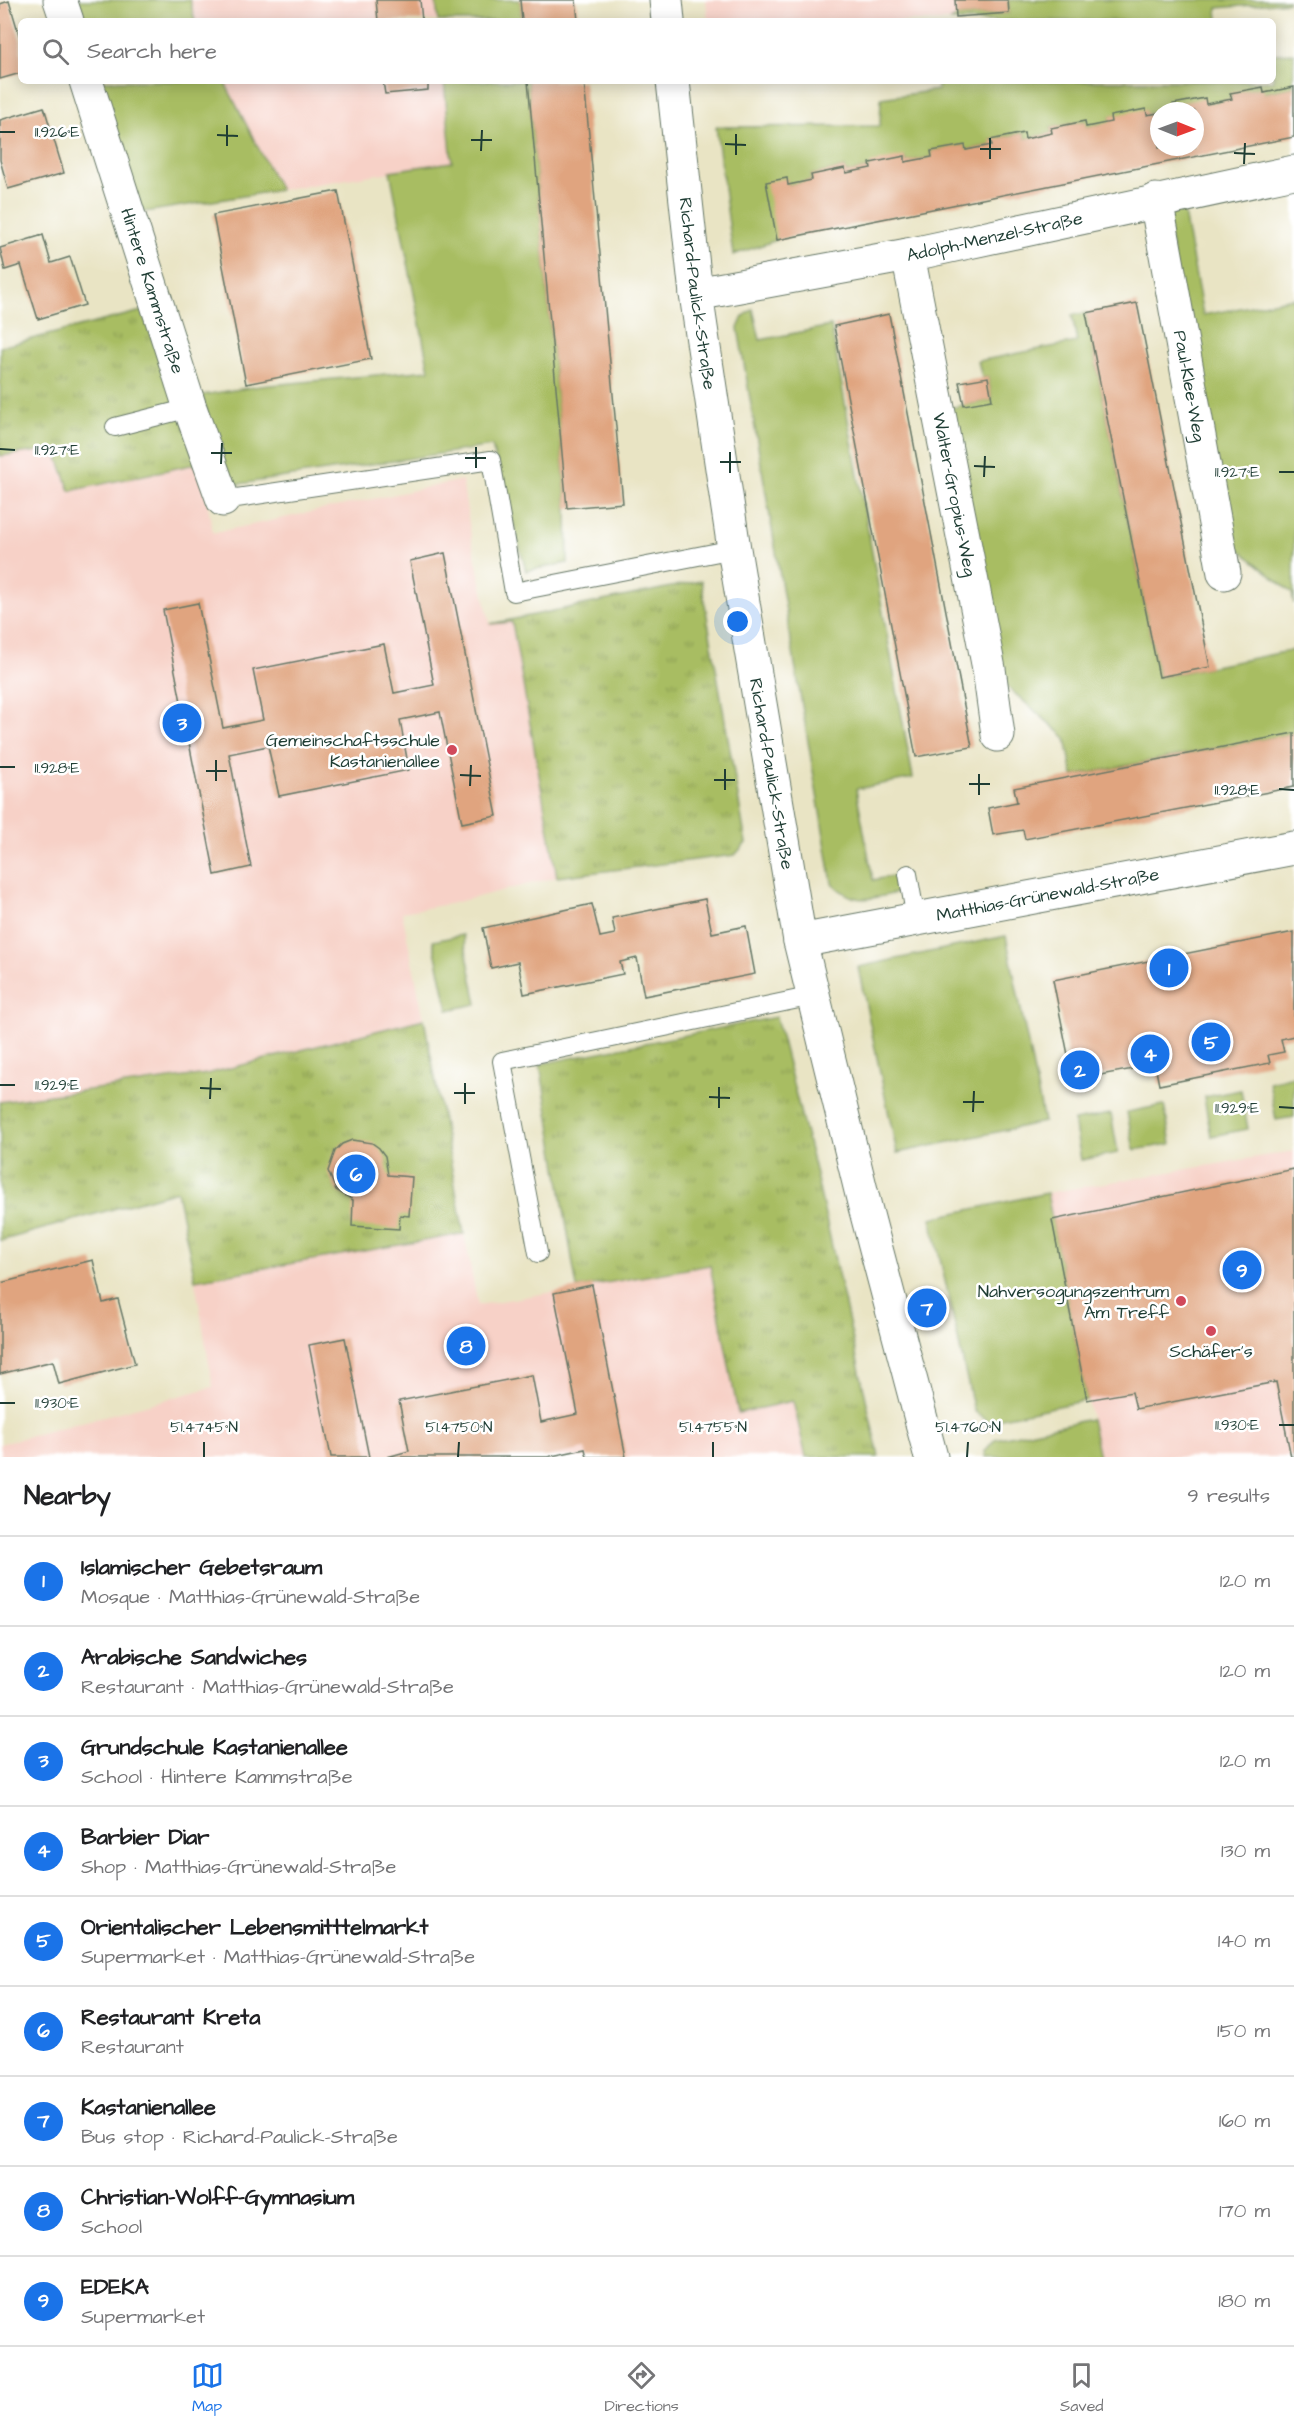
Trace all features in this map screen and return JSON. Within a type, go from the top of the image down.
[{"type":"street","points":[[60,0],[66,18]]},
{"type":"street","points":[[666,0],[668,18]]},
{"type":"street","name":"Hintere Kammstraße","points":[[87,84],[190,408],[223,500]]},
{"type":"street","name":"Richard-Paulick-Straße","points":[[673,84],[696,294],[734,549],[800,941],[919,1419],[931,1457]]},
{"type":"street","name":"Adolph-Menzel-Straße","points":[[696,294],[908,255],[1294,172]]},
{"type":"street","name":"Paul-Klee-Weg","points":[[1156,200],[1224,573]]},
{"type":"street","name":"Walter-Gropius-Weg","points":[[908,255],[989,669],[998,735]]},
{"type":"street","name":"Matthias-Grünewald-Straße","points":[[800,941],[1294,848]]},
{"type":"lane","points":[[115,427],[190,408]]},
{"type":"lane","points":[[223,500],[491,460],[514,591],[734,549]]},
{"type":"lane","points":[[908,874],[916,918]]},
{"type":"lane","points":[[538,1253],[502,1061],[813,996]]},
{"type":"shaded area","points":[[190,0],[436,0],[438,18],[194,18]]},
{"type":"shaded area","points":[[706,0],[1168,0],[1100,18],[708,18]]},
{"type":"shaded area","points":[[226,84],[444,84],[452,162],[280,190]]},
{"type":"shaded area","points":[[55,448],[200,463],[213,533],[462,480],[472,542],[490,623],[512,621],[557,877],[449,904],[402,912],[424,1019],[207,1074],[0,1102],[0,456]]},
{"type":"shaded area","name":"Nahversogungszentrum Am Treff","points":[[1294,1151],[1294,1457],[1099,1457],[1047,1193]]},
{"type":"shaded area","points":[[464,1234],[478,1305],[710,1265],[738,1412],[793,1401],[806,1457],[0,1457],[0,1444],[213,1387],[195,1280]]},
{"type":"green space","points":[[69,0],[190,0],[194,18],[75,18]]},
{"type":"green space","points":[[436,0],[520,0],[522,18],[438,18]]},
{"type":"green space","points":[[1008,0],[1289,0],[1288,2],[1217,8],[1218,18],[955,18],[1009,13]]},
{"type":"green space","points":[[1294,53],[1293,87],[1264,93],[1230,94],[1232,99],[1206,104],[1204,102],[1150,102],[1150,114],[1110,116],[1111,122],[1086,127],[1085,121],[1051,128],[1052,133],[1025,139],[1024,133],[991,140],[992,145],[966,150],[964,145],[931,151],[932,157],[905,162],[905,157],[846,173],[845,168],[811,175],[812,180],[788,185],[786,178],[777,240],[733,255],[716,127],[880,126],[881,98],[938,90],[938,84],[1276,84],[1276,54]]},
{"type":"green space","points":[[97,84],[226,84],[280,190],[139,213]]},
{"type":"green space","points":[[444,84],[528,84],[567,508],[568,563],[526,571],[492,446],[226,486],[202,395],[260,386],[429,370],[390,171],[452,162]]},
{"type":"green space","points":[[1183,208],[1203,315],[1294,298],[1294,604],[1292,593],[1227,539],[1165,211]]},
{"type":"green space","points":[[753,309],[760,340],[831,326],[913,778],[856,789],[873,880],[894,876],[896,893],[870,899],[855,898],[832,883],[738,328],[743,317]]},
{"type":"green space","points":[[142,311],[200,463],[70,491],[55,449],[0,456],[0,347]]},
{"type":"green space","points":[[1086,313],[1159,677],[1294,650],[1294,733],[1073,776],[1066,738],[998,679],[948,408],[992,400],[988,377],[982,378],[978,361],[1077,342],[1072,315]]},
{"type":"green space","points":[[701,581],[746,843],[735,855],[557,877],[512,622],[490,624]]},
{"type":"green space","points":[[463,935],[477,1004],[448,1010],[433,941]]},
{"type":"green space","points":[[1006,936],[1044,1122],[897,1153],[858,967]]},
{"type":"green space","points":[[776,1017],[814,1166],[879,1457],[806,1457],[793,1401],[738,1413],[710,1265],[577,1288],[540,1064]]},
{"type":"green space","points":[[424,1019],[464,1234],[195,1280],[177,1191],[0,1241],[0,1102],[207,1074]]},
{"type":"green space","points":[[1294,1076],[1294,1117],[1276,1120],[1269,1082]]},
{"type":"green space","points":[[1241,1090],[1248,1129],[1211,1136],[1204,1097]]},
{"type":"green space","points":[[1164,1105],[1171,1144],[1134,1150],[1127,1112]]},
{"type":"green space","points":[[1111,1114],[1118,1153],[1081,1160],[1074,1121]]},
{"type":"green space","points":[[1047,1193],[1087,1400],[988,1421],[974,1411],[931,1218]]},
{"type":"green space","points":[[1091,1419],[1099,1457],[986,1457],[985,1451],[995,1439]]},
{"type":"building","points":[[376,0],[420,0],[422,18],[378,18]]},
{"type":"building","points":[[520,0],[576,0],[578,18],[522,18]]},
{"type":"building","points":[[955,0],[1008,0],[1009,13],[956,17]]},
{"type":"building","points":[[9,1],[18,31],[18,74],[0,79],[0,4]]},
{"type":"building","points":[[383,84],[428,84],[428,90],[385,94]]},
{"type":"building","points":[[528,84],[584,84],[623,503],[567,508]]},
{"type":"building","points":[[1263,87],[1264,93],[1294,87],[1294,137],[1204,155],[1204,102],[1184,102],[1205,98],[1206,104],[1232,99],[1230,93]]},
{"type":"building","points":[[44,107],[64,173],[8,189],[0,160],[0,120]]},
{"type":"building","points":[[1146,109],[1147,115],[1150,114],[1150,156],[1199,156],[777,240],[766,182],[787,178],[788,185],[812,180],[811,175],[845,168],[846,173],[871,168],[870,163],[905,156],[905,162],[932,157],[931,151],[965,145],[966,150],[992,145],[990,140],[1024,133],[1025,139],[1052,133],[1051,128],[1085,121],[1086,127],[1111,122],[1110,116]]},
{"type":"building","points":[[338,191],[371,359],[246,384],[213,215]]},
{"type":"building","points":[[43,235],[51,263],[70,257],[85,305],[38,319],[21,265],[5,270],[0,248]]},
{"type":"building","points":[[1137,303],[1210,667],[1159,677],[1086,313]]},
{"type":"building","points":[[889,314],[972,747],[916,757],[834,326]]},
{"type":"building","points":[[988,377],[992,400],[964,405],[959,382]]},
{"type":"building","points":[[445,553],[497,816],[462,823],[440,712],[400,720],[409,770],[279,796],[268,746],[229,754],[251,867],[215,875],[163,610],[198,603],[223,728],[263,720],[253,670],[384,644],[394,693],[434,685],[410,561]]},
{"type":"building","points":[[1294,733],[1294,787],[1025,839],[1023,830],[993,835],[988,808],[1017,802],[1014,788]]},
{"type":"building","points":[[705,899],[712,933],[746,926],[755,974],[644,996],[637,958],[620,962],[623,974],[524,994],[518,962],[491,968],[483,928],[592,904],[600,937],[615,934],[612,918]]},
{"type":"building","points":[[1294,932],[1294,1036],[1281,1039],[1284,1052],[1268,1055],[1270,1063],[1159,1085],[1155,1065],[1073,1080],[1053,980]]},
{"type":"building","points":[[352,1140],[372,1143],[379,1148],[385,1156],[388,1175],[412,1177],[409,1216],[400,1215],[399,1229],[352,1226],[353,1200],[336,1190],[328,1171],[335,1151],[342,1144]]},
{"type":"building","name":"Nahversogungszentrum Am Treff","points":[[1294,1169],[1294,1457],[1291,1457],[1276,1382],[1136,1409],[1132,1392],[1087,1400],[1052,1220]]},
{"type":"building","points":[[93,1260],[103,1303],[118,1299],[135,1364],[59,1384],[53,1361],[0,1374],[0,1283]]},
{"type":"building","points":[[592,1285],[626,1457],[587,1457],[585,1449],[547,1457],[387,1457],[409,1451],[399,1401],[532,1375],[541,1422],[578,1414],[554,1293]]},
{"type":"building","points":[[345,1338],[369,1457],[331,1457],[309,1345]]},
{"type":"place","name":"Grundschule Kastanienallee","points":[[182,723]]},
{"type":"place","name":"Gemeinschaftsschule Kastanienallee","points":[[452,750]]},
{"type":"place","name":"Islamischer Gebetsraum","points":[[1169,968]]},
{"type":"place","name":"Orientalischer Lebensmitttelmarkt","points":[[1211,1042]]},
{"type":"place","name":"Barbier Diar","points":[[1150,1054]]},
{"type":"place","name":"Arabische Sandwiches","points":[[1080,1070]]},
{"type":"place","name":"Restaurant Kreta","points":[[356,1174]]},
{"type":"place","name":"EDEKA","points":[[1242,1270]]},
{"type":"place","name":"Nahversogungszentrum Am Treff","points":[[1181,1301]]},
{"type":"place","name":"Kastanienallee","points":[[927,1308]]},
{"type":"place","name":"Schäfer's","points":[[1211,1331]]},
{"type":"place","name":"Christian-Wolff-Gymnasium","points":[[466,1346]]}]
